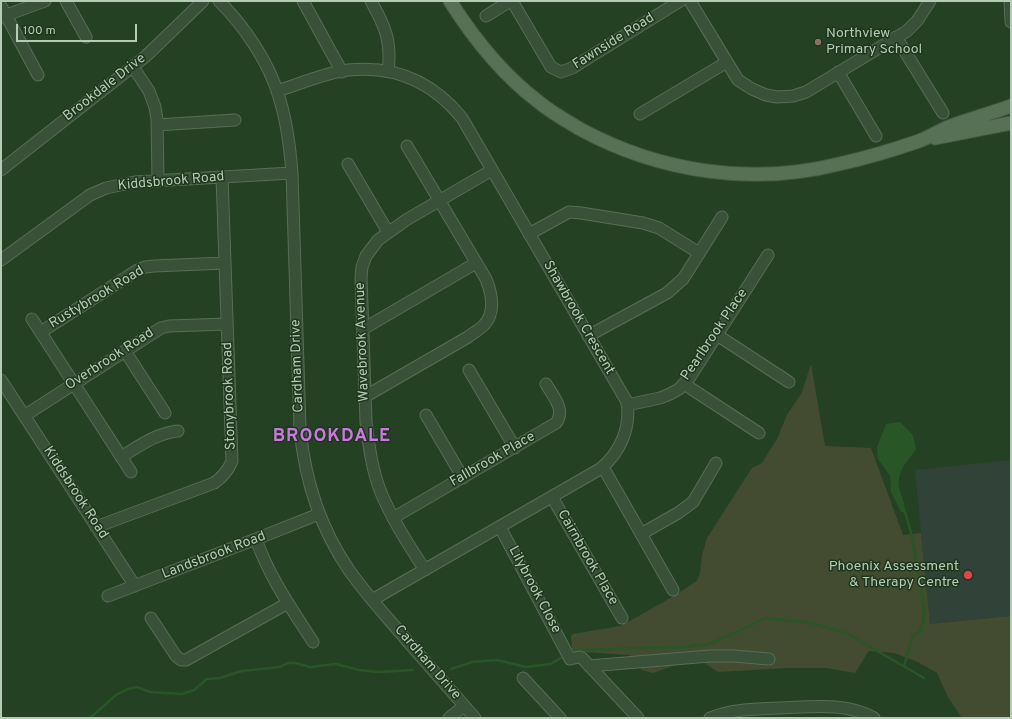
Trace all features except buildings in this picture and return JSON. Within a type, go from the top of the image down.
[{"type":"main road","points":[[450,1],[458,15],[493,59],[515,82],[540,104],[591,135],[620,148],[678,167],[711,172],[749,175],[811,170],[839,164],[920,140],[949,127],[1011,106]]},
{"type":"main road","points":[[920,140],[944,137],[1011,122]]},
{"type":"street","points":[[38,75],[3,13],[45,1]]},
{"type":"street","points":[[66,1],[86,37]]},
{"type":"street","name":"Brookdale Drive","points":[[1,170],[145,57],[203,1]]},
{"type":"street","name":"Cardham Drive","points":[[219,1],[233,15],[257,50],[277,91],[286,123],[290,144],[292,173],[300,429],[309,482],[319,514],[328,534],[346,566],[372,600],[475,718]]},
{"type":"street","points":[[303,1],[342,72]]},
{"type":"street","points":[[371,1],[383,22],[390,57],[388,71]]},
{"type":"street","name":"Fawnside Road","points":[[486,16],[511,1],[551,67],[561,72],[572,68],[680,1]]},
{"type":"street","points":[[690,1],[738,80],[752,89],[777,98],[793,96],[806,92],[896,37],[917,21],[924,13],[930,1]]},
{"type":"street","points":[[1010,1],[1011,22]]},
{"type":"street","points":[[896,37],[943,113]]},
{"type":"street","points":[[640,114],[727,62]]},
{"type":"street","points":[[133,67],[149,91],[155,107],[157,125],[158,181]]},
{"type":"street","name":"Shawbrook Crescent","points":[[277,91],[323,76],[368,69],[388,71],[412,78],[428,86],[453,107],[462,118],[627,405]]},
{"type":"street","points":[[838,72],[876,136]]},
{"type":"street","points":[[157,125],[235,120]]},
{"type":"street","points":[[366,396],[468,337],[489,318],[491,300],[490,289],[486,279],[407,146]]},
{"type":"street","points":[[348,164],[388,232]]},
{"type":"street","name":"Wavebrook Avenue","points":[[425,570],[393,518],[381,493],[369,446],[366,422],[361,277],[362,267],[371,247],[388,232],[492,170]]},
{"type":"street","name":"Kiddsbrook Road","points":[[1,260],[90,195],[106,188],[135,182],[292,173]]},
{"type":"street","name":"Stonybrook Road","points":[[96,527],[203,488],[221,478],[229,470],[232,456],[222,177]]},
{"type":"street","points":[[529,234],[569,212],[581,213],[643,223],[659,228],[699,253]]},
{"type":"street","points":[[588,336],[667,293],[683,279],[722,217]]},
{"type":"street","name":"Pearlbrook Place","points":[[627,405],[665,396],[679,389],[684,384],[768,255]]},
{"type":"street","name":"Rustybrook Road","points":[[41,332],[136,271],[145,267],[225,263]]},
{"type":"street","points":[[363,329],[476,263]]},
{"type":"street","name":"Rustybrook Road","points":[[32,319],[131,472]]},
{"type":"street","name":"Overbrook Road","points":[[24,416],[161,328],[169,326],[227,324]]},
{"type":"street","points":[[717,335],[788,382]]},
{"type":"street","points":[[125,351],[165,413]]},
{"type":"street","points":[[469,370],[515,448]]},
{"type":"street","name":"Kiddsbrook Road","points":[[1,380],[135,586]]},
{"type":"street","name":"Fallbrook Place","points":[[393,518],[556,423],[559,418],[560,409],[546,384]]},
{"type":"street","points":[[684,384],[759,433]]},
{"type":"street","points":[[372,600],[603,467],[609,462],[621,444],[629,414],[627,405]]},
{"type":"street","points":[[426,415],[463,478]]},
{"type":"street","points":[[121,457],[152,438],[167,432],[178,430]]},
{"type":"street","points":[[641,534],[678,513],[693,502],[716,463]]},
{"type":"street","points":[[603,467],[673,590]]},
{"type":"street","name":"Cairnbrook Place","points":[[552,497],[622,618]]},
{"type":"street","name":"Landsbrook Road","points":[[108,596],[319,514]]},
{"type":"street","name":"Lilybrook Close","points":[[500,527],[570,659],[579,657],[582,658],[590,666]]},
{"type":"street","points":[[256,539],[262,557],[269,571],[313,642]]},
{"type":"street","points":[[152,618],[176,656],[181,660],[186,660],[288,603]]},
{"type":"street","points":[[590,666],[710,656],[734,656],[769,659]]},
{"type":"street","points":[[590,666],[638,718]]},
{"type":"street","points":[[523,678],[560,718]]},
{"type":"street","points":[[449,718],[464,706]]},
{"type":"street","points":[[710,718],[730,712],[748,709],[827,706],[844,708],[874,718]]},
{"type":"shaded area","points":[[811,364],[825,446],[871,448],[903,535],[921,533],[930,624],[1011,616],[1011,718],[962,718],[948,697],[937,673],[918,662],[894,653],[868,652],[855,673],[826,668],[788,668],[718,672],[703,662],[687,661],[653,673],[642,670],[630,655],[584,652],[578,653],[572,649],[571,636],[573,634],[621,626],[697,581],[707,538],[752,468],[762,463],[777,439],[787,415],[802,392]]},
{"type":"shaded area","points":[[900,422],[913,435],[916,450],[903,467],[899,481],[905,512],[901,512],[891,492],[890,476],[878,459],[877,447],[886,424]]},
{"type":"shaded area","name":"Phoenix Assessment & Therapy Centre","points":[[1011,460],[1011,616],[930,624],[915,470]]},
{"type":"waterway","points":[[904,666],[913,635],[919,633],[923,623],[924,609],[912,536],[905,512]]},
{"type":"waterway","points":[[571,653],[577,650],[684,647],[709,644],[765,618],[812,623],[848,634],[924,678]]},
{"type":"waterway","points":[[451,669],[472,662],[497,660],[526,667],[551,664],[564,656]]},
{"type":"waterway","points":[[90,718],[116,695],[128,689],[137,687],[150,692],[182,694],[194,690],[207,679],[220,678],[242,671],[280,667],[288,663],[295,663],[310,667],[336,664],[359,670],[378,672],[413,670]]},
{"type":"place","name":"Northview Primary School","points":[[818,42]]},
{"type":"place","name":"Phoenix Assessment & Therapy Centre","points":[[968,575]]},
{"type":"district","name":"BROOKDALE","points":[[332,437]]}]
